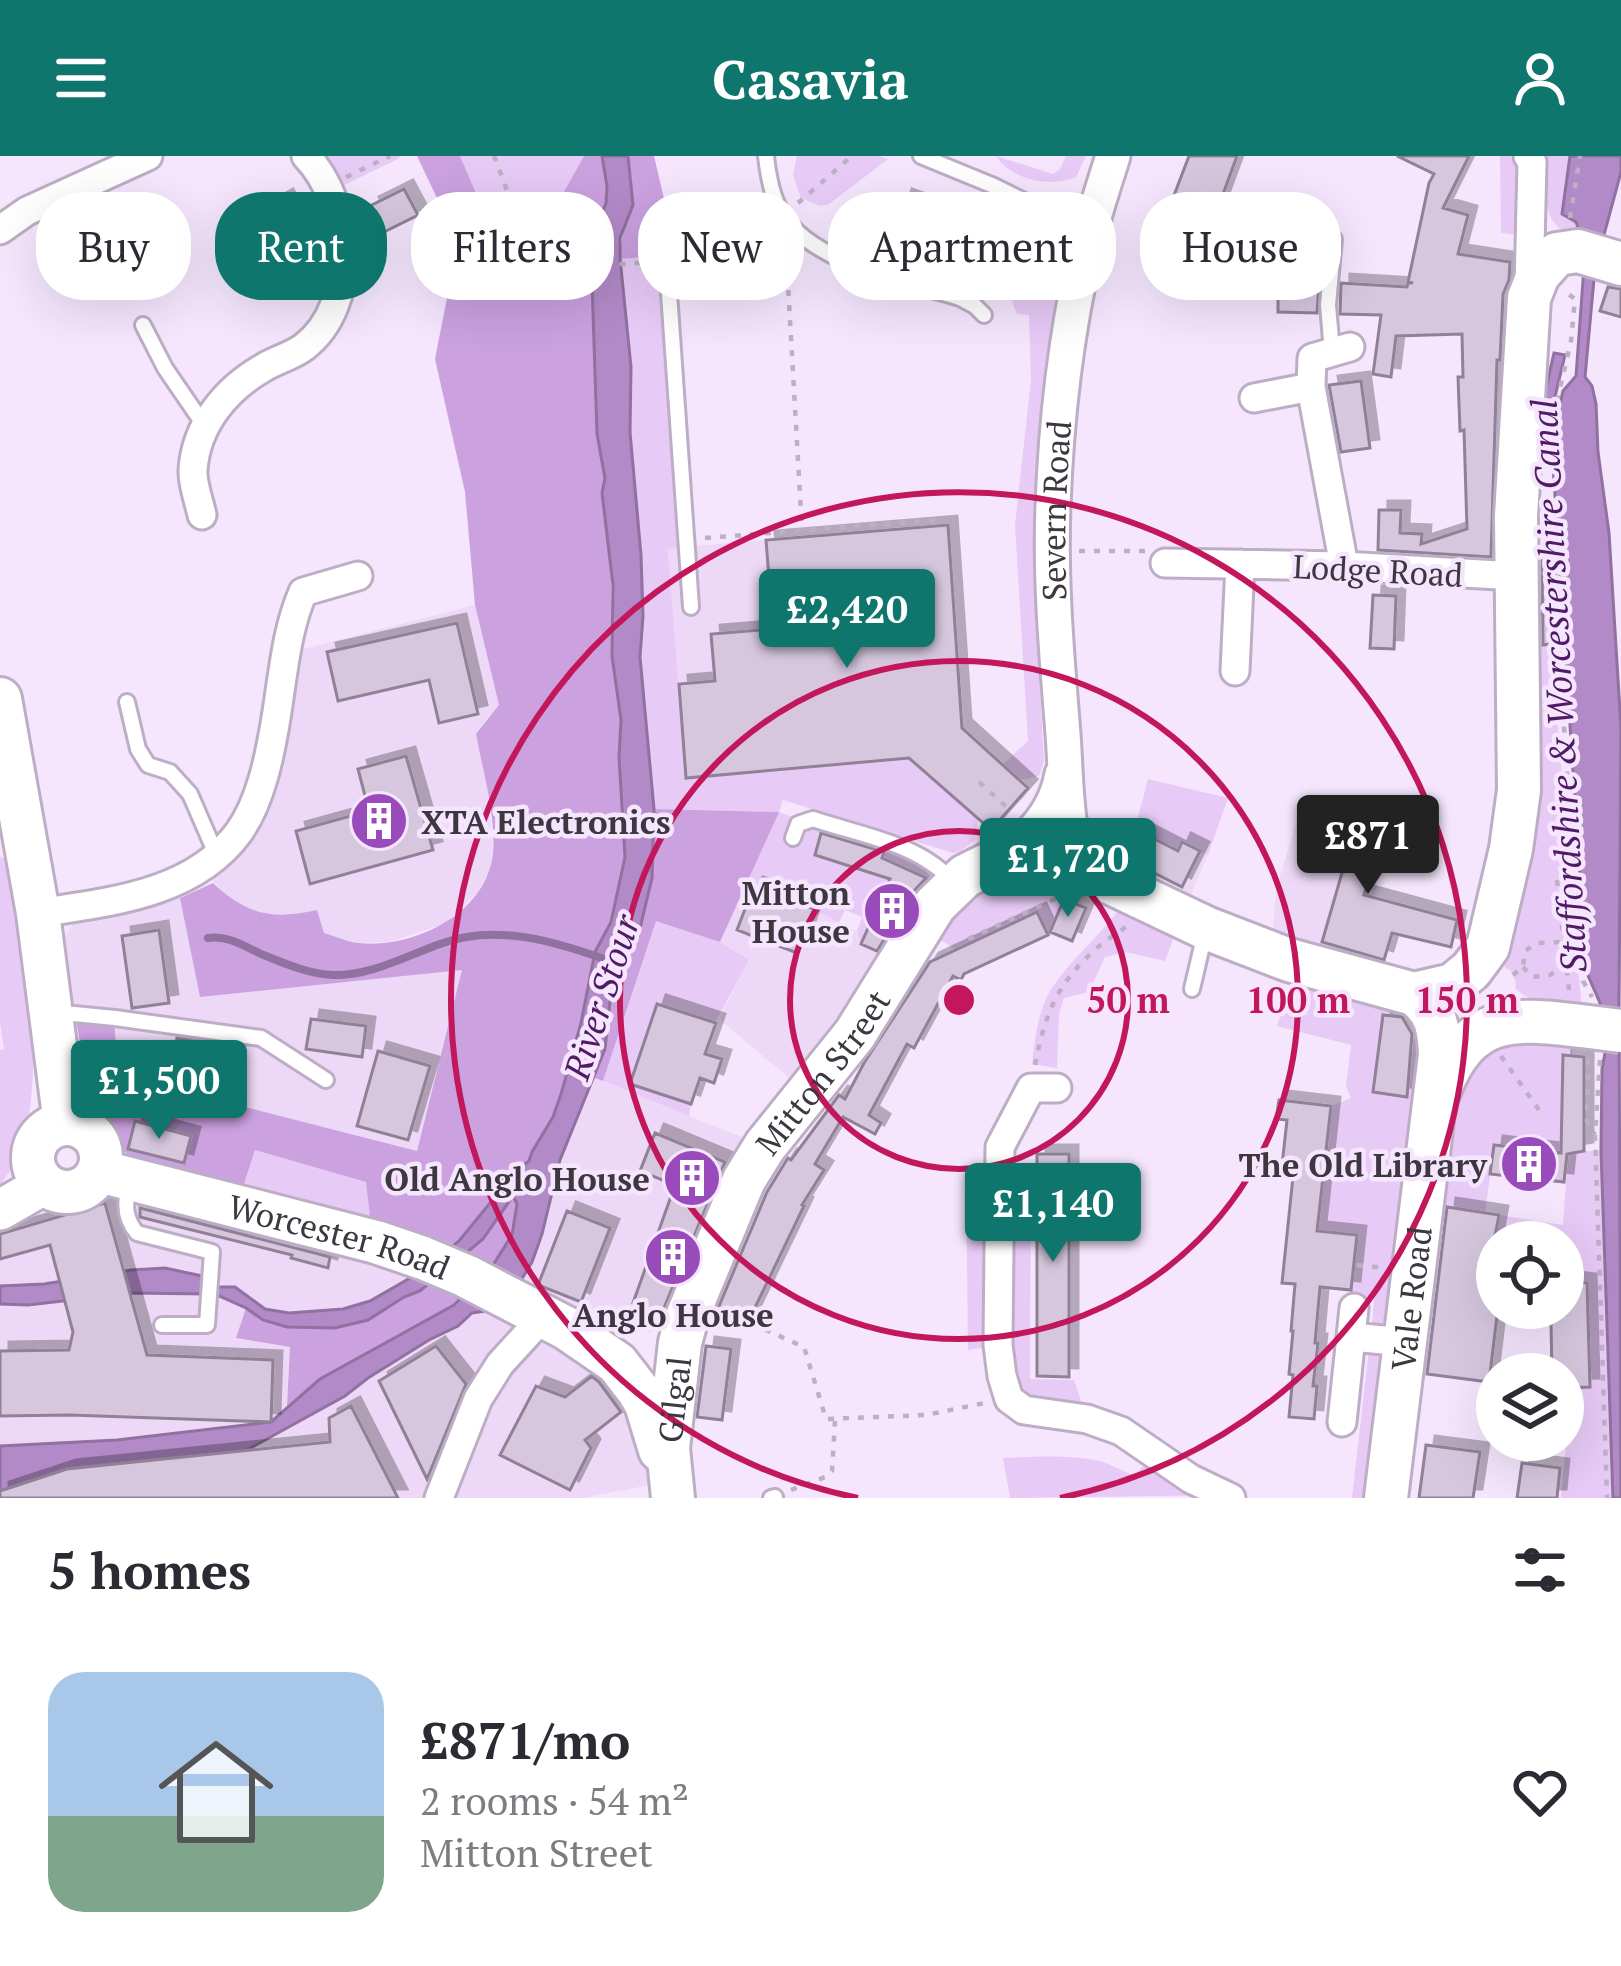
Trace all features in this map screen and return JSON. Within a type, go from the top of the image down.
[{"type":"main road","points":[[1508,963],[1520,735],[1517,494],[1550,259],[1593,248]]},
{"type":"main road","points":[[0,699],[18,822],[38,913],[64,1124]]},
{"type":"main road","points":[[971,874],[1030,858],[1067,862],[1072,882],[1150,902],[1289,960],[1414,994],[1453,985],[1471,970],[1508,963]]},
{"type":"main road","name":"Mitton Street","points":[[694,1301],[755,1160],[855,1034],[926,917],[971,874]]},
{"type":"main road","points":[[1508,963],[1486,962],[1495,987],[1516,1009],[1587,1027]]},
{"type":"main road","name":"Vale Road","points":[[1386,1498],[1440,1055],[1433,1011],[1414,994]]},
{"type":"main road","points":[[1436,1097],[1445,1072],[1466,1043],[1502,1024],[1587,1027]]},
{"type":"main road","points":[[64,1124],[82,1127],[95,1138],[115,1175],[80,1190],[62,1191],[45,1184],[35,1170],[36,1143],[48,1130],[64,1124]]},
{"type":"main road","name":"Worcester Road","points":[[115,1175],[406,1251],[544,1316]]},
{"type":"main road","points":[[0,1210],[45,1184]]},
{"type":"main road","points":[[544,1316],[617,1346],[653,1346],[672,1336],[694,1301]]},
{"type":"main road","name":"Gilgal","points":[[672,1498],[668,1448],[672,1402],[680,1342],[694,1301]]},
{"type":"main road","points":[[544,1316],[617,1363],[638,1390],[651,1418],[672,1498]]},
{"type":"street","points":[[0,230],[27,211],[148,156]]},
{"type":"street","points":[[202,515],[192,472],[204,425],[230,391],[305,346],[335,310],[342,268],[340,215],[306,156]]},
{"type":"street","name":"Severn Road","points":[[1102,192],[1113,156]]},
{"type":"street","points":[[1531,158],[1544,292]]},
{"type":"street","points":[[1532,193],[1538,228],[1544,236],[1558,246],[1593,248]]},
{"type":"street","name":"Severn Road","points":[[1072,882],[1052,550],[1060,412],[1076,300]]},
{"type":"street","points":[[1341,349],[1312,358],[1311,387],[1344,566]]},
{"type":"street","points":[[1254,398],[1311,387]]},
{"type":"street","name":"Lodge Road","points":[[1165,563],[1344,566],[1515,576]]},
{"type":"street","points":[[1235,671],[1240,564]]},
{"type":"street","points":[[38,913],[96,904],[178,881],[239,831],[264,777],[292,618],[303,592],[358,576]]},
{"type":"street","name":"Mitton Street","points":[[971,874],[1034,831],[1051,811],[1064,754]]},
{"type":"street","points":[[1044,1088],[1000,1147],[998,1345],[1009,1399],[1024,1410],[1087,1419],[1121,1431],[1191,1479],[1231,1498]]},
{"type":"street","points":[[439,1498],[478,1400],[500,1364],[544,1316]]},
{"type":"street","points":[[1342,1422],[1353,1322],[1406,1342]]},
{"type":"lane","points":[[766,156],[774,192]]},
{"type":"lane","points":[[921,156],[1008,192]]},
{"type":"lane","points":[[943,156],[975,169],[994,185]]},
{"type":"lane","points":[[804,238],[828,253],[960,298],[984,315]]},
{"type":"lane","points":[[669,300],[691,607]]},
{"type":"lane","points":[[1328,300],[1341,349]]},
{"type":"lane","points":[[143,325],[165,368],[204,425]]},
{"type":"lane","points":[[127,702],[138,749],[148,765],[170,772],[190,794],[216,854]]},
{"type":"lane","points":[[793,838],[797,824],[813,820],[971,874]]},
{"type":"lane","points":[[1192,989],[1206,928]]},
{"type":"lane","points":[[52,1017],[74,1014],[261,1038],[326,1080]]},
{"type":"lane","points":[[115,1175],[126,1197],[128,1224],[136,1233],[212,1252],[206,1325],[162,1325]]},
{"type":"path","points":[[326,186],[390,156]]},
{"type":"path","points":[[494,156],[527,242],[538,258],[552,267],[569,268],[638,263]]},
{"type":"path","points":[[804,196],[852,156]]},
{"type":"path","points":[[1580,156],[1593,248]]},
{"type":"path","points":[[1544,292],[1575,299],[1571,341],[1555,408]]},
{"type":"path","points":[[789,300],[802,530]]},
{"type":"path","points":[[686,540],[938,520]]},
{"type":"path","points":[[1550,522],[1587,1027],[1587,1121],[1595,1135]]},
{"type":"path","points":[[1052,550],[1163,551],[1165,563]]},
{"type":"path","points":[[979,782],[1010,810]]},
{"type":"path","points":[[1557,880],[1571,1009],[1587,1027],[1598,1066],[1595,1135],[1607,1498]]},
{"type":"path","points":[[968,939],[1072,882]]},
{"type":"path","points":[[1044,1088],[1043,1023],[1056,994],[1098,946],[1143,914],[1150,902]]},
{"type":"path","points":[[1563,942],[1537,943],[1508,963],[1532,977],[1550,975],[1566,964]]},
{"type":"path","points":[[1496,1049],[1540,1110]]},
{"type":"path","points":[[694,1301],[804,1347],[826,1419],[926,1415],[1009,1399]]},
{"type":"path","points":[[773,1497],[832,1471],[836,1420]]},
{"type":"shaded area","points":[[322,156],[399,156],[400,158],[340,187]]},
{"type":"shaded area","points":[[417,156],[460,156],[475,192],[434,192]]},
{"type":"shaded area","points":[[460,156],[584,156],[564,192],[475,192]]},
{"type":"shaded area","points":[[584,156],[602,156],[607,192],[564,192]]},
{"type":"shaded area","points":[[628,156],[654,156],[662,192],[638,192],[638,258],[620,259],[622,241],[632,187]]},
{"type":"shaded area","points":[[797,156],[888,159],[845,192],[828,192],[828,204],[820,206],[804,199],[793,175]]},
{"type":"shaded area","points":[[996,156],[1053,174],[1066,156],[1086,156],[1076,177],[1055,182],[1021,176]]},
{"type":"shaded area","points":[[1500,156],[1510,156],[1520,170],[1519,235],[1501,233]]},
{"type":"shaded area","points":[[1548,156],[1569,156],[1563,213],[1576,222],[1582,238],[1568,234],[1551,218],[1546,196]]},
{"type":"shaded area","points":[[638,258],[638,300],[669,300],[687,547],[668,549],[686,777],[909,758],[978,819],[975,840],[953,853],[783,800],[779,812],[823,830],[815,855],[876,875],[885,850],[924,868],[932,881],[887,955],[924,878],[897,866],[861,944],[857,931],[862,917],[845,910],[839,923],[746,884],[778,812],[654,809],[640,657],[641,555],[620,259]]},
{"type":"shaded area","points":[[447,300],[593,300],[597,434],[611,551],[612,656],[621,720],[625,857],[611,922],[595,952],[581,1023],[553,1117],[529,1161],[446,1251],[371,1225],[366,1182],[255,1150],[242,1190],[134,1158],[115,1140],[98,1109],[76,1020],[115,1027],[117,1074],[417,1151],[462,970],[200,997],[180,898],[213,883],[249,908],[273,914],[317,910],[324,933],[380,943],[402,940],[444,923],[477,893],[488,874],[493,823],[476,734],[499,705],[475,605],[465,492],[435,359]]},
{"type":"shaded area","points":[[1059,300],[1044,384],[1037,478],[1044,761],[1039,776],[1020,780],[1003,764],[1028,741],[1015,525],[1031,380],[1029,315],[1017,314],[1012,302]]},
{"type":"shaded area","points":[[766,540],[773,629],[711,635],[715,681],[679,684],[668,548]]},
{"type":"shaded area","points":[[475,605],[499,705],[489,804],[493,850],[490,870],[478,892],[444,924],[389,942],[357,943],[324,933],[317,910],[291,916],[265,914],[234,903],[199,867],[239,831],[288,653]]},
{"type":"shaded area","points":[[1551,644],[1581,1000],[1587,1011],[1530,999],[1515,988],[1504,960],[1529,646]]},
{"type":"shaded area","points":[[1148,779],[1228,798],[1208,855],[1182,843],[1178,851],[1135,829]]},
{"type":"shaded area","points":[[1303,801],[1395,828],[1353,966],[1272,941],[1276,890]]},
{"type":"shaded area","points":[[654,809],[779,812],[720,942],[656,921],[603,1081],[592,1077],[605,1049],[612,983],[640,928],[652,878]]},
{"type":"shaded area","points":[[1200,851],[1208,855],[1187,903],[1114,867],[1121,856],[1182,886]]},
{"type":"shaded area","points":[[0,856],[11,863],[28,985],[33,1075],[29,1117],[18,1154],[0,1185],[0,1050],[4,1049]]},
{"type":"shaded area","points":[[996,875],[1073,882],[1058,912],[1063,915],[1054,934],[982,966],[931,934]]},
{"type":"shaded area","points":[[178,881],[200,997],[462,970],[417,1151],[116,1074],[116,1015],[74,1009],[64,937],[96,904]]},
{"type":"shaded area","points":[[746,884],[814,909],[857,931],[861,944],[887,955],[796,1084],[719,1019],[749,960],[720,942]]},
{"type":"shaded area","points":[[1122,905],[1177,929],[1165,961],[1126,952],[1105,957],[1089,992],[1064,998],[1057,1068],[1032,1064],[1047,996]]},
{"type":"shaded area","points":[[656,920],[720,942],[749,960],[715,1023],[657,1005],[630,1084],[691,1104],[689,1116],[603,1081]]},
{"type":"shaded area","points":[[1292,976],[1385,1001],[1417,1019],[1383,1016],[1374,1093],[1407,1096],[1415,1030],[1421,1031],[1387,1330],[1372,1327],[1374,1299],[1350,1296],[1357,1236],[1317,1231],[1331,1106],[1351,1098],[1346,1086],[1351,1045],[1277,1026]]},
{"type":"shaded area","points":[[1508,1038],[1573,1045],[1561,1153],[1494,1146],[1485,1213],[1444,1206],[1457,1090],[1471,1061]]},
{"type":"shaded area","points":[[592,1077],[749,1140],[667,1325],[652,1332],[600,1326],[517,1287],[542,1234],[560,1160]]},
{"type":"shaded area","points":[[255,1150],[367,1182],[371,1225],[242,1190]]},
{"type":"shaded area","points":[[1601,1151],[1613,1498],[1561,1498],[1564,1461],[1584,1461],[1584,1387],[1590,1387],[1584,1221],[1563,1221],[1568,1154]]},
{"type":"shaded area","points":[[1031,1166],[1030,1379],[1074,1380],[1087,1419],[1024,1410],[998,1345],[968,1350],[966,1170]]},
{"type":"shaded area","points":[[119,1193],[424,1270],[370,1301],[313,1313],[265,1309],[245,1292],[218,1287],[202,1276],[131,1270],[0,1286],[0,1228]]},
{"type":"shaded area","points":[[514,1195],[514,1225],[508,1240],[466,1295],[341,1368],[287,1406],[290,1347],[236,1338],[246,1308],[263,1320],[287,1327],[311,1329],[368,1320],[420,1291],[483,1239]]},
{"type":"shaded area","points":[[1499,1215],[1537,1221],[1498,1221]]},
{"type":"shaded area","points":[[159,1292],[219,1296],[246,1308],[237,1338],[290,1347],[287,1406],[271,1422],[117,1440],[0,1446],[0,1304]]},
{"type":"shaded area","points":[[492,1310],[520,1319],[439,1498],[0,1498],[0,1491],[67,1469],[247,1450],[345,1396],[472,1313]]},
{"type":"shaded area","points":[[549,1340],[603,1362],[660,1483],[583,1498],[451,1498],[485,1411],[507,1373],[528,1351]]},
{"type":"shaded area","points":[[1369,1349],[1385,1351],[1369,1498],[1352,1498]]},
{"type":"shaded area","points":[[1154,1454],[1224,1495],[1010,1498],[1003,1458],[1087,1459],[1135,1475]]},
{"type":"water","name":"River Stour","points":[[602,156],[628,156],[633,205],[620,238],[620,258],[641,555],[640,657],[654,809],[652,878],[640,928],[612,983],[605,1049],[560,1160],[532,1262],[517,1287],[492,1310],[472,1313],[345,1396],[247,1450],[67,1469],[0,1491],[0,1446],[117,1440],[271,1422],[320,1379],[454,1305],[493,1265],[512,1235],[517,1204],[513,1196],[483,1239],[420,1291],[368,1320],[335,1328],[287,1327],[206,1294],[132,1293],[0,1304],[0,1286],[165,1268],[202,1276],[218,1287],[235,1287],[265,1309],[289,1313],[343,1309],[370,1301],[424,1270],[459,1241],[529,1161],[553,1117],[581,1023],[595,952],[611,922],[625,857],[621,720],[612,656],[613,585],[597,434],[593,300],[614,300],[614,192],[607,192]]},
{"type":"water","points":[[1570,156],[1621,156],[1621,172],[1595,268],[1585,377],[1596,404],[1621,728],[1621,1498],[1613,1498],[1601,1151],[1605,1053],[1600,1003],[1586,971],[1552,450],[1533,446],[1554,353],[1565,355],[1547,430],[1554,430],[1563,391],[1576,376],[1584,267],[1576,222],[1562,214]]},
{"type":"building","points":[[1189,156],[1237,156],[1224,192],[1175,192]]},
{"type":"building","points":[[1397,156],[1469,156],[1443,208],[1468,215],[1458,254],[1510,262],[1497,360],[1491,557],[1378,550],[1379,510],[1401,510],[1400,533],[1422,534],[1421,544],[1467,529],[1458,377],[1463,377],[1462,334],[1396,336],[1391,377],[1373,374],[1381,315],[1340,314],[1341,283],[1407,287],[1413,283],[1408,282],[1434,174]]},
{"type":"building","points":[[404,189],[411,202],[411,218],[387,230],[387,198]]},
{"type":"building","points":[[1608,287],[1621,289],[1621,317],[1600,311]]},
{"type":"building","points":[[1278,300],[1318,300],[1317,313],[1278,312]]},
{"type":"building","points":[[1361,381],[1370,448],[1341,452],[1329,385]]},
{"type":"building","points":[[948,525],[962,728],[1028,788],[991,830],[909,758],[686,778],[679,684],[715,681],[711,634],[773,629],[766,540]]},
{"type":"building","points":[[1542,554],[1551,644],[1543,645]]},
{"type":"building","points":[[1373,595],[1396,596],[1394,649],[1370,648]]},
{"type":"building","points":[[457,623],[478,714],[439,723],[429,680],[338,701],[327,652]]},
{"type":"building","name":"XTA Electronics","points":[[406,756],[433,850],[310,884],[296,831],[369,811],[358,769]]},
{"type":"building","points":[[1309,815],[1382,836],[1364,895],[1457,920],[1451,947],[1392,933],[1384,960],[1322,942],[1344,866],[1321,859],[1325,845],[1303,838]]},
{"type":"building","points":[[1135,829],[1178,851],[1182,842],[1200,851],[1182,887],[1121,856]]},
{"type":"building","points":[[821,833],[884,852],[882,858],[926,878],[877,951],[861,944],[890,879],[815,855]]},
{"type":"building","points":[[754,886],[814,909],[797,953],[737,930]]},
{"type":"building","points":[[1064,899],[1086,908],[1072,941],[1050,932]]},
{"type":"building","points":[[1037,912],[1048,935],[964,974],[961,980],[953,976],[914,1048],[907,1044],[869,1115],[881,1123],[875,1134],[843,1117],[815,1164],[824,1170],[802,1205],[749,1320],[719,1306],[767,1192],[786,1161],[839,1095],[845,1099],[930,962]]},
{"type":"building","points":[[159,930],[169,1003],[132,1008],[122,936]]},
{"type":"building","points":[[657,1004],[716,1023],[705,1054],[722,1059],[714,1083],[700,1078],[691,1104],[630,1084]]},
{"type":"building","points":[[1383,1015],[1402,1017],[1412,1034],[1407,1097],[1373,1092]]},
{"type":"building","points":[[311,1019],[366,1026],[362,1057],[306,1049]]},
{"type":"building","points":[[177,1038],[205,1044],[196,1081],[168,1074]]},
{"type":"building","points":[[378,1051],[430,1066],[408,1140],[357,1126]]},
{"type":"building","points":[[1563,1055],[1584,1057],[1584,1151],[1567,1154],[1564,1182],[1490,1174],[1494,1145],[1561,1153]]},
{"type":"building","points":[[1279,1100],[1331,1106],[1317,1231],[1357,1235],[1351,1290],[1320,1287],[1314,1419],[1289,1417],[1295,1284],[1282,1283],[1294,1167],[1282,1165],[1287,1120],[1276,1119]]},
{"type":"building","points":[[135,1121],[191,1136],[184,1163],[128,1149]]},
{"type":"building","points":[[655,1133],[725,1162],[661,1315],[633,1303],[675,1185],[640,1171]]},
{"type":"building","points":[[1037,1154],[1069,1154],[1069,1377],[1037,1376]]},
{"type":"building","points":[[105,1203],[147,1355],[273,1360],[271,1422],[0,1416],[0,1351],[69,1350],[73,1332],[50,1245],[0,1259],[0,1234]]},
{"type":"building","points":[[1447,1207],[1499,1215],[1498,1221],[1476,1221],[1476,1329],[1495,1329],[1493,1353],[1476,1353],[1476,1380],[1427,1374]]},
{"type":"building","points":[[140,1208],[330,1257],[328,1268],[140,1217]]},
{"type":"building","name":"Anglo House","points":[[567,1211],[610,1228],[581,1302],[538,1285]]},
{"type":"building","points":[[1587,1283],[1590,1387],[1584,1387],[1584,1353],[1552,1353],[1551,1329],[1584,1329]]},
{"type":"building","points":[[436,1346],[466,1384],[427,1479],[379,1381]]},
{"type":"building","points":[[706,1346],[731,1349],[722,1420],[697,1417]]},
{"type":"building","points":[[592,1376],[621,1412],[585,1440],[591,1448],[570,1490],[500,1455],[536,1386],[565,1397]]},
{"type":"building","points":[[351,1406],[398,1498],[0,1498],[0,1491],[67,1469],[330,1442],[329,1418]]},
{"type":"building","points":[[1426,1445],[1476,1451],[1473,1498],[1419,1498]]},
{"type":"building","points":[[1522,1463],[1560,1468],[1557,1498],[1517,1498]]},
{"type":"waterway","name":"River Stour","points":[[208,938],[229,940],[296,968],[333,975],[374,969],[440,944],[481,935],[523,937],[604,959]]},
{"type":"place","name":"XTA Electronics","points":[[379,821]]},
{"type":"place","name":"Mitton House","points":[[892,911]]},
{"type":"place","name":"The Old Library","points":[[1529,1164]]},
{"type":"place","name":"Old Anglo House","points":[[692,1178]]},
{"type":"place","name":"Anglo House","points":[[673,1257]]},
{"type":"water label","name":"Staffordshire & Worcestershire Canal","points":[[1558,686]]}]
